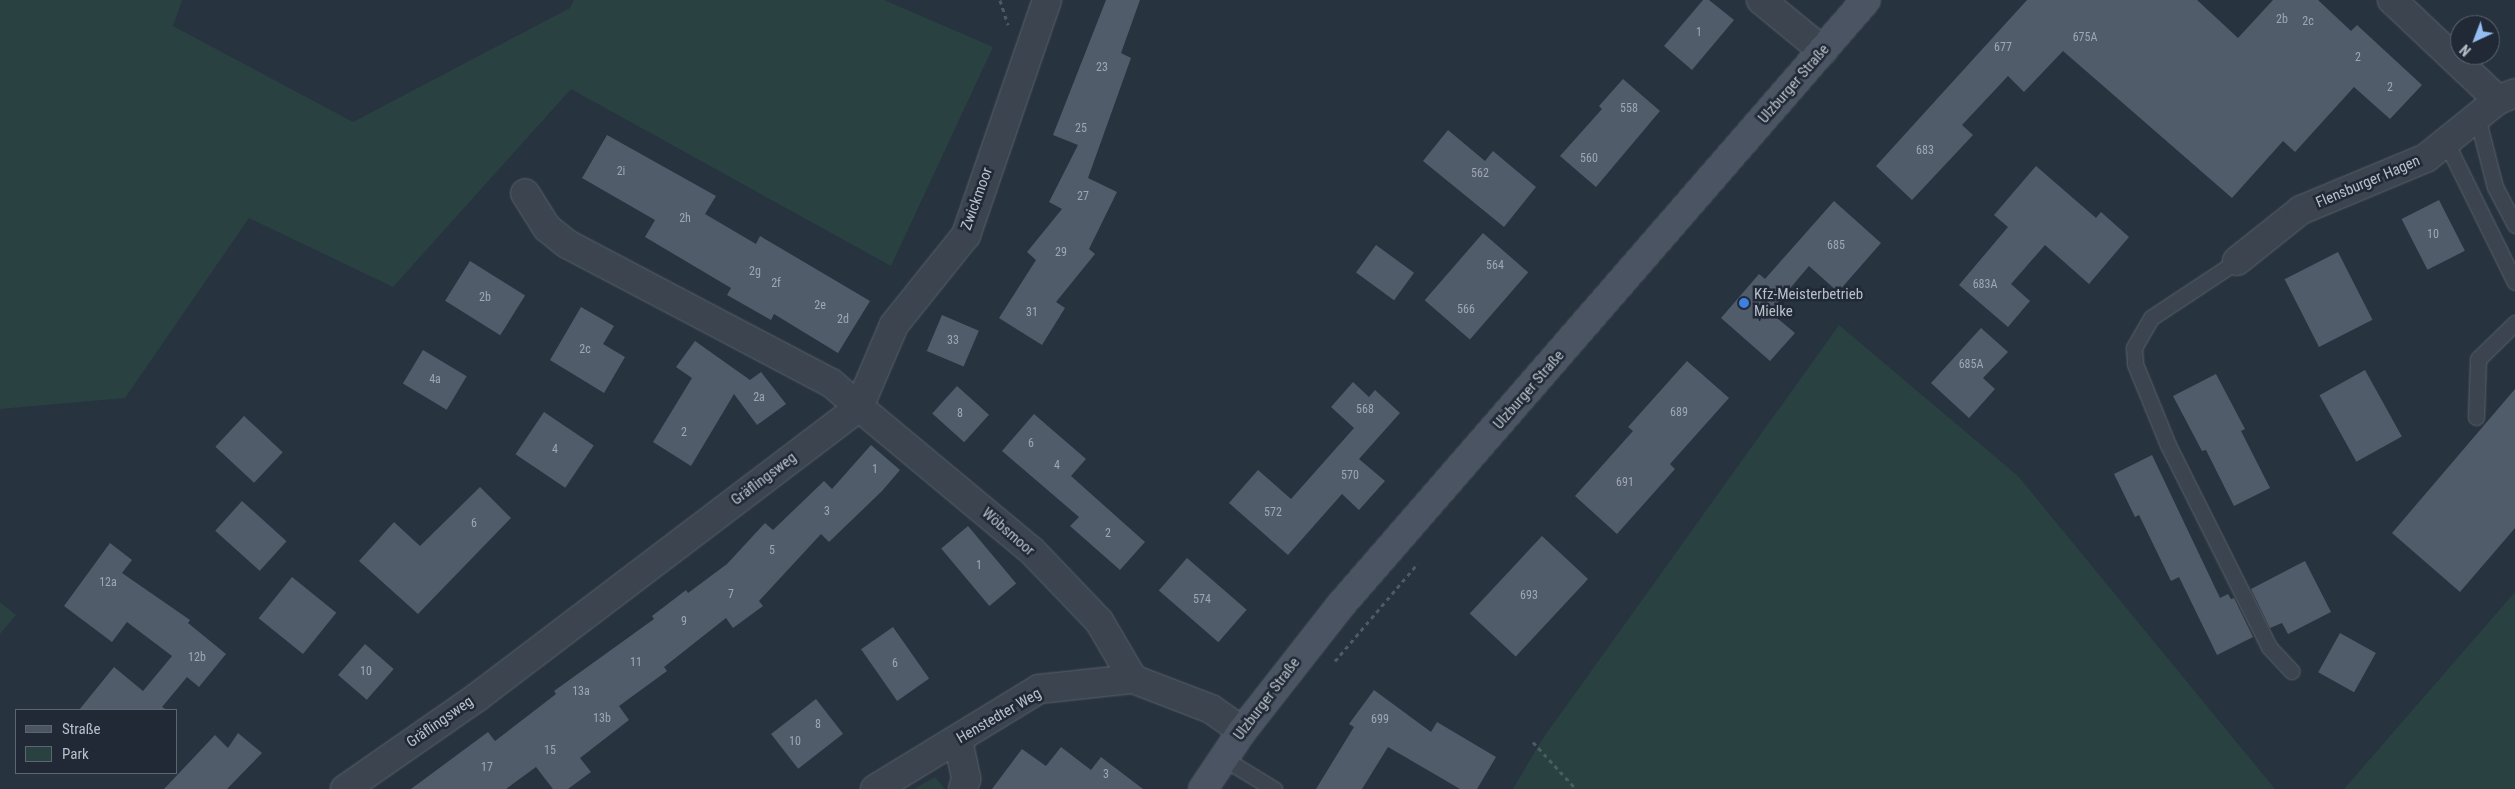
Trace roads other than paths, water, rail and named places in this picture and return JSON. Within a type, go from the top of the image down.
[{"type":"main road","name":"Ulzburger Straße","points":[[1203,789],[1242,732],[1340,606],[1866,0]]},
{"type":"street","name":"Zwickmoor","points":[[859,407],[894,325],[966,235],[1047,0]]},
{"type":"street","points":[[1761,0],[1823,51]]},
{"type":"street","name":"Flensburger Hagen","points":[[2237,260],[2301,210],[2426,158],[2477,117],[2507,97],[2392,0]]},
{"type":"street","points":[[525,194],[547,228],[567,244],[831,383],[859,407]]},
{"type":"street","name":"Wöbsmoor","points":[[859,407],[1032,551],[1099,621],[1133,679]]},
{"type":"street","name":"Gräflingsweg","points":[[345,789],[476,698],[859,407]]},
{"type":"street","name":"Henstedter Weg","points":[[875,789],[1039,689],[1133,679],[1211,709],[1242,732]]},
{"type":"street","points":[[958,740],[966,779],[963,789]]},
{"type":"lane","points":[[2477,117],[2495,187],[2515,225]]},
{"type":"lane","points":[[2446,142],[2515,282]]},
{"type":"lane","points":[[2237,260],[2151,318],[2134,348],[2135,364],[2168,445],[2269,647],[2291,671]]},
{"type":"lane","points":[[2476,417],[2478,359],[2515,323]]},
{"type":"lane","points":[[1223,758],[1274,789]]},
{"type":"place","name":"Kfz-Meisterbetrieb Mielke","points":[[1744,303]]}]
